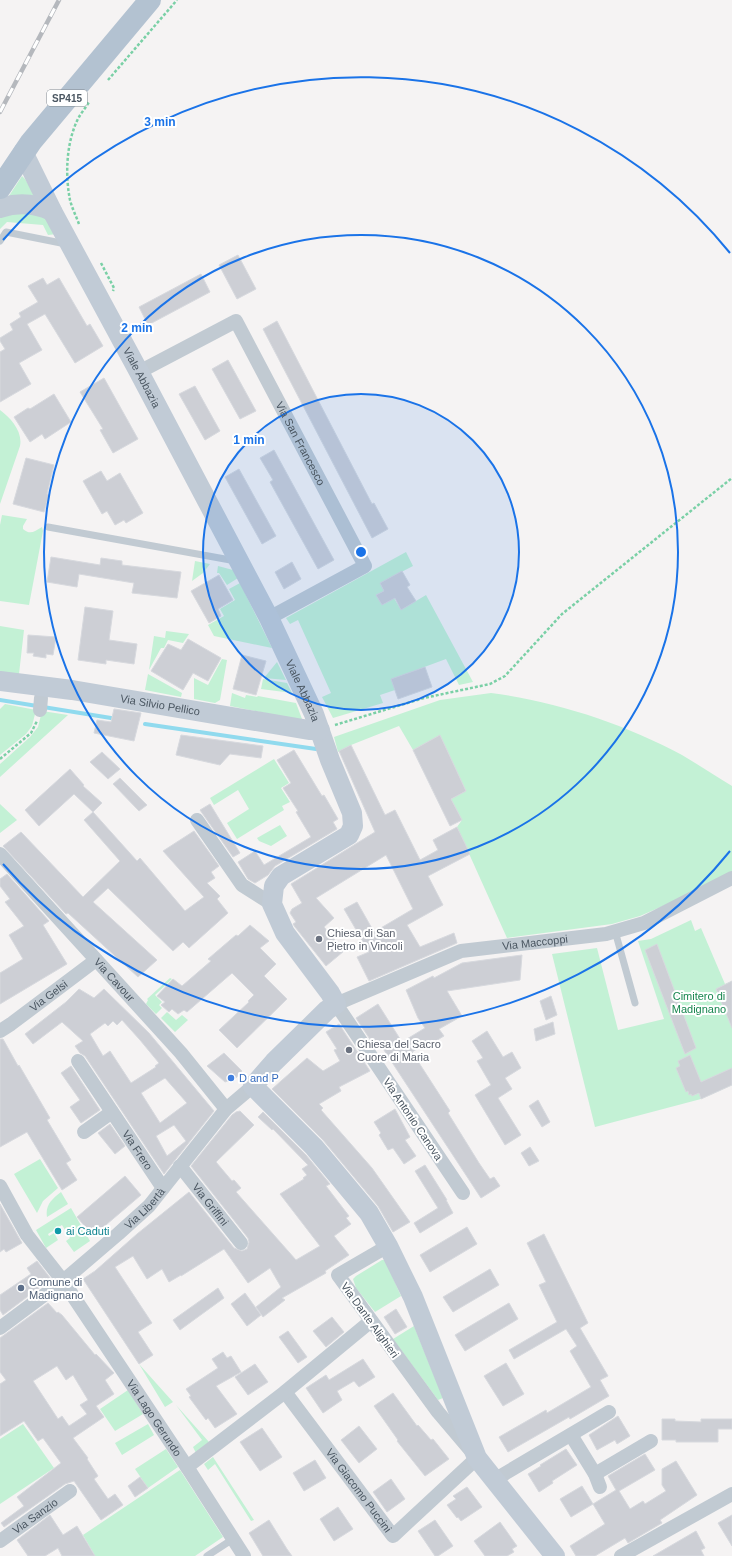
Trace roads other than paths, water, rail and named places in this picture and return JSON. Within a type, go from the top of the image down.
[{"type":"main road","name":"SP415","points":[[0,188],[23,152],[104,53],[150,0]]},
{"type":"street","name":"Viale Abbazia","points":[[23,152],[52,211],[76,237],[102,304],[268,618],[314,714],[330,760],[352,812],[354,826],[349,835],[281,876],[274,886],[272,904]]},
{"type":"street","points":[[0,208],[24,203],[41,206],[52,211]]},
{"type":"street","name":"Via San Francesco","points":[[139,372],[236,321],[365,566],[268,618]]},
{"type":"street","name":"Via Silvio Pellico","points":[[0,681],[72,690],[301,729],[320,730]]},
{"type":"street","points":[[197,820],[242,885],[272,904],[285,933],[330,993],[336,1004],[327,1010],[274,1062],[253,1086]]},
{"type":"street","name":"Via Cavour","points":[[1,857],[181,1054],[226,1109]]},
{"type":"street","name":"Via Maccoppi","points":[[336,1004],[461,951],[606,934],[644,923],[732,878]]},
{"type":"street","name":"Via Gelsi","points":[[0,1031],[96,960]]},
{"type":"street","name":"Via Antonio Canova","points":[[336,1004],[463,1193]]},
{"type":"street","name":"Via Frero","points":[[78,1061],[163,1188]]},
{"type":"street","name":"Via Libertà","points":[[0,1328],[62,1281],[149,1206],[226,1109],[253,1086]]},
{"type":"street","name":"Via Dante Alighieri","points":[[253,1086],[314,1147],[369,1214],[388,1246],[413,1297],[477,1458]]},
{"type":"street","points":[[84,1132],[112,1112]]},
{"type":"street","name":"Via Griffini","points":[[180,1166],[241,1243]]},
{"type":"street","name":"Via Lago Gerundo","points":[[0,1186],[27,1235],[62,1281],[244,1556]]},
{"type":"street","name":"Via Dante Alighieri","points":[[388,1246],[338,1275],[438,1412],[556,1556]]},
{"type":"street","points":[[187,1468],[285,1392],[371,1321]]},
{"type":"street","name":"Via Giacomo Puccini","points":[[285,1392],[393,1536],[477,1458]]},
{"type":"street","points":[[438,1412],[453,1398]]},
{"type":"street","points":[[494,1480],[609,1412]]},
{"type":"street","points":[[571,1435],[598,1481],[651,1441]]},
{"type":"street","name":"Via Sanzio","points":[[0,1541],[70,1491]]},
{"type":"street","points":[[621,1556],[732,1494]]},
{"type":"lane","points":[[0,242],[6,232],[76,237]]},
{"type":"lane","points":[[48,527],[238,561]]},
{"type":"lane","points":[[615,931],[636,1003]]},
{"type":"lane","points":[[207,1556],[233,1539]]},
{"type":"waterway","points":[[0,700],[111,718]]},
{"type":"waterway","points":[[145,724],[316,749]]},
{"type":"railway","points":[[0,112],[59,0]]},
{"type":"place","name":"Chiesa di San Pietro in Vincoli","points":[[319,939]]},
{"type":"place","name":"Chiesa del Sacro Cuore di Maria","points":[[349,1050]]},
{"type":"place","name":"D and P","points":[[231,1078]]},
{"type":"place","name":"ai Caduti","points":[[58,1231]]},
{"type":"place","name":"Comune di Madignano","points":[[21,1288]]},
{"type":"park label","name":"Cimitero di Madignano","points":[[699,1002]]}]
